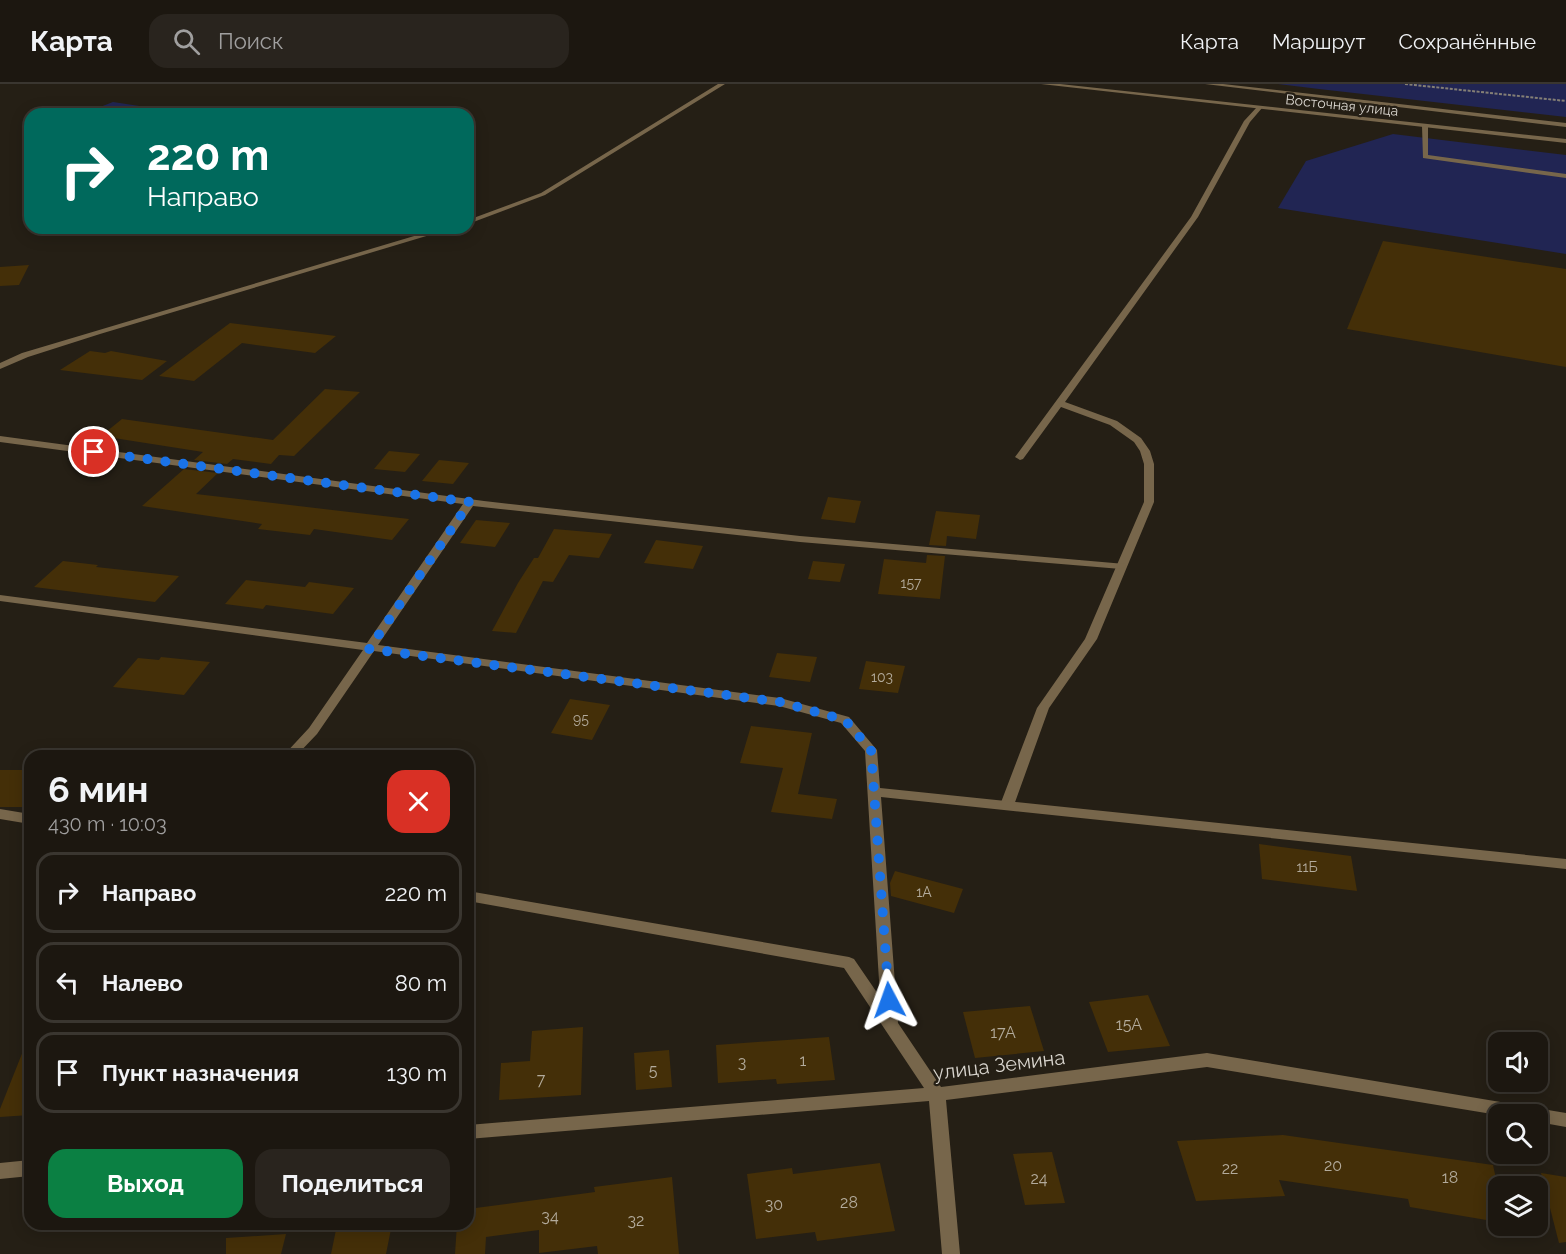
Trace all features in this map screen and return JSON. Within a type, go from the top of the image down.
[{"type":"street","points":[[474,220],[543,194],[722,84]]},
{"type":"street","name":"Восточная улица","points":[[1044,84],[1566,141]]},
{"type":"street","points":[[1213,84],[1249,86],[1566,124]]},
{"type":"street","points":[[1235,105],[1249,86]]},
{"type":"street","points":[[1020,457],[1194,217],[1247,121],[1259,108]]},
{"type":"street","points":[[1425,126],[1425,157],[1566,176]]},
{"type":"street","points":[[0,366],[25,355],[97,332],[429,234]]},
{"type":"street","points":[[1007,806],[1043,708],[1091,639],[1149,502],[1147,483],[1149,463],[1142,446],[1124,428],[1059,403]]},
{"type":"street","points":[[0,439],[470,502],[800,539],[1121,566]]},
{"type":"street","points":[[295,750],[312,731],[470,502]]},
{"type":"street","points":[[0,598],[780,702],[845,720],[871,750],[890,1024]]},
{"type":"street","points":[[874,792],[1566,864]]},
{"type":"street","points":[[0,814],[24,818]]},
{"type":"street","points":[[474,897],[849,963],[937,1094],[951,1254]]},
{"type":"street","name":"улица Земина","points":[[474,1132],[937,1094],[1207,1060],[1488,1107]]},
{"type":"street","points":[[1548,1117],[1566,1120]]},
{"type":"street","points":[[0,1170],[24,1168]]},
{"type":"path","points":[[1405,84],[1566,100]]},
{"type":"shaded area","points":[[1278,84],[1566,84],[1566,117],[1319,89]]},
{"type":"shaded area","points":[[113,102],[146,107],[145,108],[98,108]]},
{"type":"shaded area","points":[[1393,134],[1566,155],[1566,254],[1278,208],[1306,161]]},
{"type":"building","points":[[1383,241],[1566,269],[1566,367],[1347,329]]},
{"type":"building","points":[[29,265],[19,285],[0,286],[0,267]]},
{"type":"building","points":[[230,323],[336,336],[315,353],[242,343],[194,381],[159,376]]},
{"type":"building","points":[[90,351],[105,353],[111,351],[167,361],[142,380],[60,370]]},
{"type":"building","points":[[325,389],[360,392],[294,456],[279,455],[271,464],[233,459],[227,464],[194,460],[203,452],[101,436],[122,419],[273,440]]},
{"type":"building","points":[[389,451],[420,454],[405,472],[374,469]]},
{"type":"building","points":[[439,460],[469,463],[453,484],[422,481]]},
{"type":"building","points":[[184,469],[218,473],[196,494],[409,519],[392,540],[314,529],[310,535],[258,529],[262,524],[142,506]]},
{"type":"building","points":[[828,497],[861,501],[855,523],[821,519]]},
{"type":"building","points":[[936,511],[980,515],[976,539],[947,536],[946,546],[929,545]]},
{"type":"building","points":[[476,520],[510,523],[495,547],[460,543]]},
{"type":"building","points":[[554,529],[612,534],[599,558],[569,555],[553,582],[543,581],[516,633],[492,631],[518,583],[534,558],[538,558]]},
{"type":"building","points":[[656,540],[703,546],[693,569],[644,563]]},
{"type":"building","points":[[927,555],[945,556],[940,599],[878,594],[884,559],[926,563]]},
{"type":"building","points":[[63,561],[179,576],[155,602],[34,587]]},
{"type":"building","points":[[813,561],[845,564],[840,582],[808,579]]},
{"type":"building","points":[[246,580],[305,587],[309,582],[354,588],[333,614],[266,605],[263,609],[225,604]]},
{"type":"building","points":[[777,653],[817,657],[810,682],[769,677]]},
{"type":"building","points":[[161,657],[210,662],[184,695],[113,687],[138,658],[159,660]]},
{"type":"building","points":[[866,661],[905,666],[898,693],[859,689]]},
{"type":"building","points":[[570,699],[610,705],[592,740],[551,733]]},
{"type":"building","points":[[751,726],[812,733],[798,794],[837,799],[832,819],[771,812],[783,768],[740,763]]},
{"type":"building","points":[[0,770],[24,770],[24,807],[0,807]]},
{"type":"building","points":[[1259,844],[1351,856],[1357,891],[1262,879]]},
{"type":"building","points":[[895,871],[963,889],[954,913],[891,896],[890,883]]},
{"type":"building","points":[[1148,995],[1170,1046],[1108,1052],[1089,1002]]},
{"type":"building","points":[[1030,1006],[1044,1051],[975,1058],[963,1012]]},
{"type":"building","points":[[583,1027],[581,1095],[499,1100],[501,1063],[530,1061],[532,1031]]},
{"type":"building","points":[[829,1037],[835,1080],[777,1084],[776,1079],[718,1083],[716,1045]]},
{"type":"building","points":[[24,1049],[24,1115],[0,1117],[0,1109]]},
{"type":"building","points":[[669,1050],[672,1087],[636,1090],[634,1053]]},
{"type":"building","points":[[1283,1135],[1493,1165],[1495,1176],[1488,1176],[1488,1220],[1410,1207],[1408,1199],[1279,1180],[1285,1196],[1196,1201],[1177,1141]]},
{"type":"building","points":[[1052,1152],[1065,1203],[1025,1205],[1013,1154]]},
{"type":"building","points":[[880,1163],[895,1231],[817,1241],[815,1232],[756,1239],[747,1174],[792,1168],[793,1174]]},
{"type":"building","points":[[1541,1173],[1566,1177],[1566,1242],[1559,1243],[1548,1200],[1548,1176],[1542,1176]]},
{"type":"building","points":[[672,1177],[679,1254],[598,1254],[597,1246],[539,1253],[539,1230],[486,1237],[485,1254],[455,1254],[457,1230],[474,1230],[474,1208],[595,1192],[594,1187]]},
{"type":"building","points":[[336,1230],[391,1230],[386,1254],[331,1254]]},
{"type":"building","points":[[286,1234],[281,1254],[226,1254],[226,1238]]},
{"type":"route","points":[[94,452],[470,502],[369,649],[780,702],[845,720],[871,750],[889,1000]]}]
